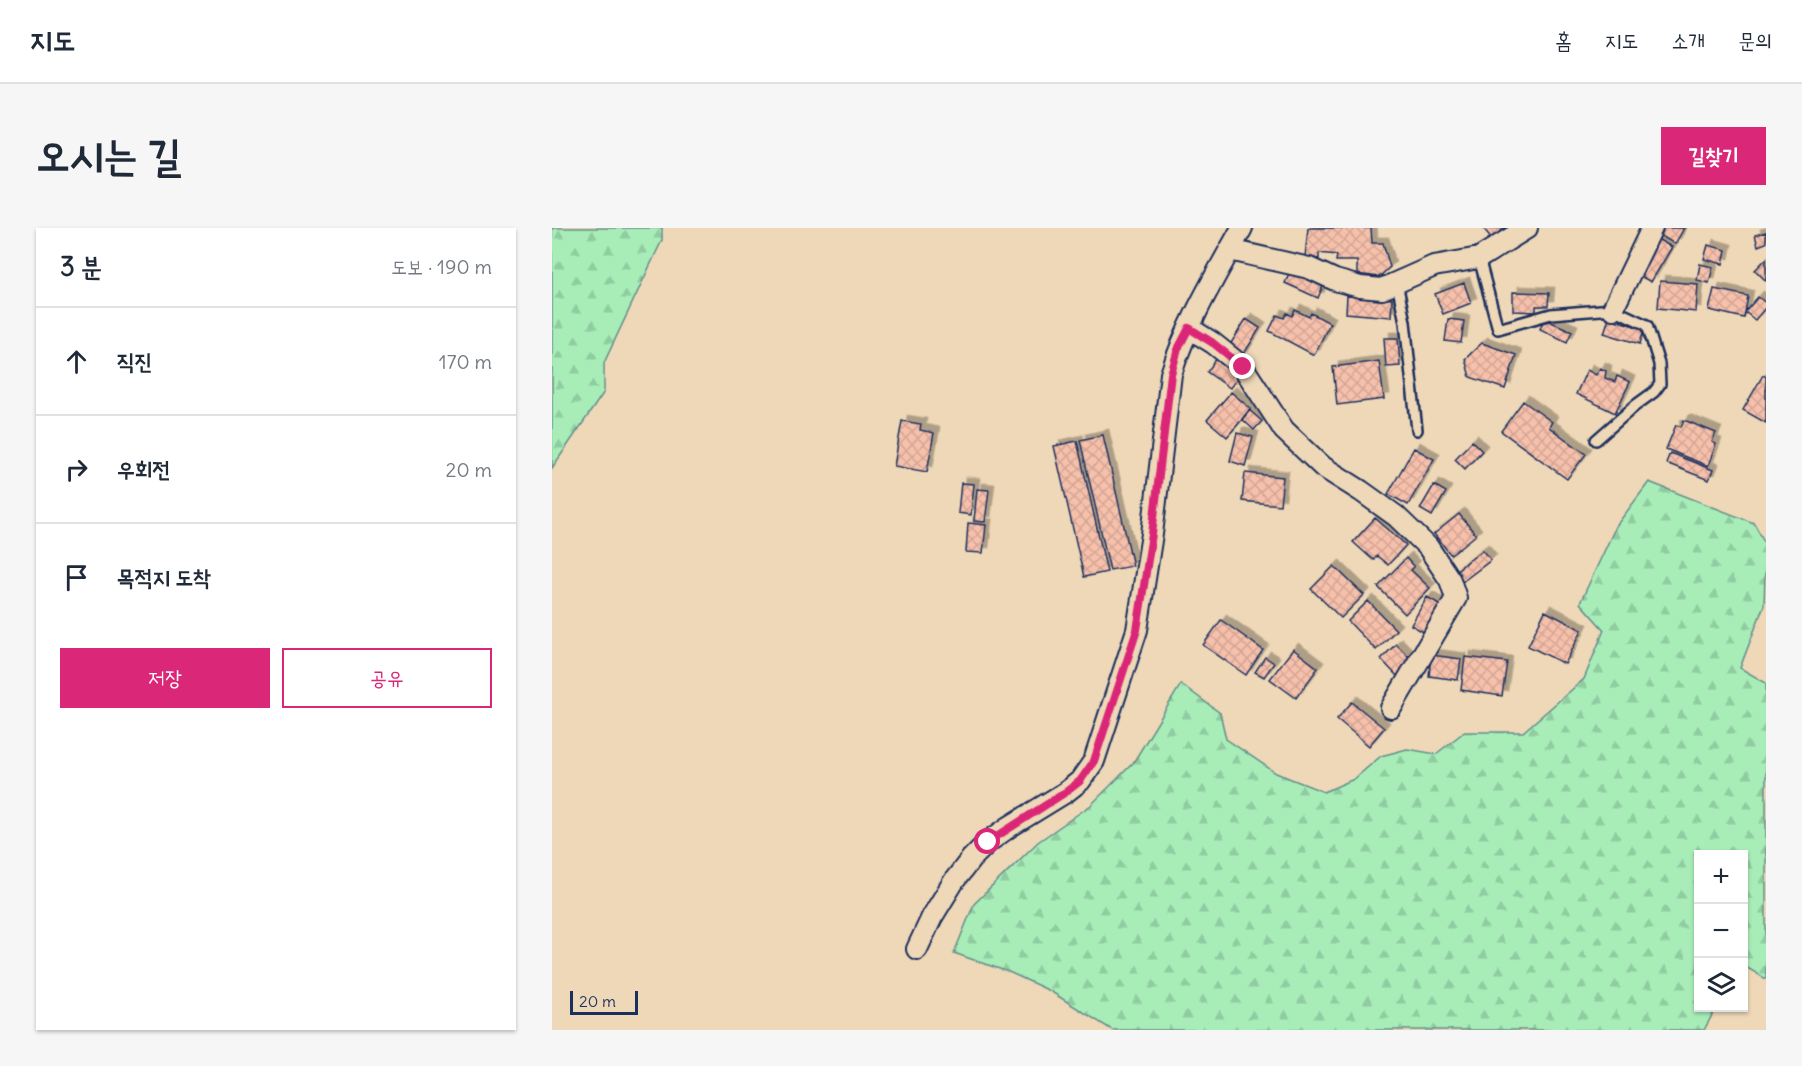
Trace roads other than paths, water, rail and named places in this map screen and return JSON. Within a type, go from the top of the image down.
[{"type":"street","points":[[917,949],[932,917],[954,881],[971,859],[988,842],[1080,781],[1094,761],[1137,630],[1152,534],[1171,374],[1178,349],[1242,228]]},
{"type":"street","points":[[1230,250],[1309,268],[1335,280],[1360,287],[1382,289],[1434,266],[1479,258],[1527,228]]},
{"type":"street","points":[[1613,309],[1652,228]]},
{"type":"street","points":[[1189,328],[1213,343],[1243,367],[1284,430],[1323,467],[1396,516],[1428,547],[1450,580],[1456,598],[1391,708]]},
{"type":"lane","points":[[1479,258],[1498,329],[1551,314],[1613,309],[1647,325],[1659,364],[1660,384],[1654,392],[1596,440]]},
{"type":"lane","points":[[1397,283],[1405,322],[1417,430]]}]
